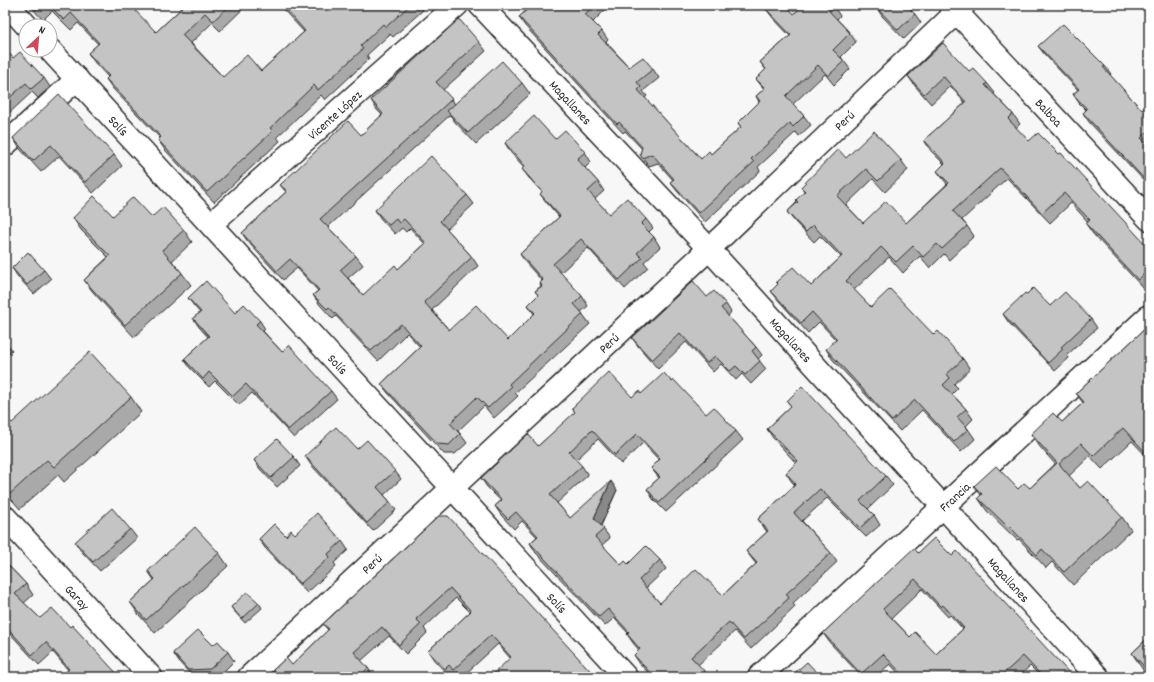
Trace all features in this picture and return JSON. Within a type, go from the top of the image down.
[{"type":"street","points":[[8,5],[20,18]]},
{"type":"street","name":"Vicente López","points":[[211,224],[457,5]]},
{"type":"street","name":"Magallanes","points":[[480,5],[709,249],[1098,677]]},
{"type":"street","name":"Perú","points":[[249,677],[709,249],[957,7]]},
{"type":"street","name":"Balboa","points":[[957,7],[1149,219]]},
{"type":"street","name":"Solís","points":[[57,58],[626,677]]},
{"type":"street","points":[[5,145],[77,79]]},
{"type":"street","name":"Francia","points":[[760,677],[944,508],[1149,316]]},
{"type":"street","name":"Garay","points":[[5,517],[151,677]]},
{"type":"building","points":[[31,5],[41,5],[36,10]]},
{"type":"building","points":[[49,5],[119,5],[121,7],[124,5],[130,5],[156,32],[185,5],[230,5],[213,21],[205,13],[182,35],[223,77],[247,55],[261,71],[305,31],[282,5],[410,5],[386,27],[383,24],[360,46],[363,49],[318,90],[314,85],[270,128],[273,131],[207,192],[158,140],[161,137],[106,79],[109,76],[88,53],[99,43],[71,13],[64,20]]},
{"type":"building","points":[[532,5],[595,5],[585,14],[602,31],[598,35],[629,67],[643,57],[653,69],[637,82],[641,87],[638,90],[701,159],[709,151],[711,154],[741,127],[738,123],[760,101],[756,96],[765,88],[756,79],[766,69],[760,62],[791,35],[766,9],[771,5],[786,5],[794,14],[803,5],[831,5],[834,7],[829,11],[850,33],[833,50],[844,61],[828,76],[818,65],[786,96],[804,116],[793,127],[790,123],[751,159],[754,162],[699,213],[670,182],[674,179],[652,154],[642,158],[640,154],[642,147],[619,122],[617,124],[519,17]]},
{"type":"building","points":[[879,5],[906,5],[915,14],[898,30],[876,7]]},
{"type":"building","points":[[459,19],[479,42],[436,82],[452,99],[320,219],[356,256],[340,270],[363,295],[395,265],[398,269],[426,243],[404,219],[399,223],[396,219],[389,225],[375,210],[431,156],[467,195],[440,221],[472,257],[424,302],[449,330],[476,305],[508,340],[535,313],[528,305],[538,295],[535,291],[542,286],[540,283],[543,280],[520,254],[560,216],[540,194],[542,192],[522,169],[525,166],[505,143],[534,116],[555,139],[565,130],[585,152],[577,159],[598,182],[588,191],[609,214],[627,198],[646,219],[641,224],[654,237],[637,253],[642,258],[619,280],[581,239],[553,264],[582,296],[574,304],[583,314],[509,384],[511,387],[488,408],[477,397],[450,423],[460,434],[449,445],[438,444],[381,384],[421,346],[401,324],[371,351],[329,307],[327,309],[313,295],[319,290],[290,259],[277,271],[242,233],[287,191],[280,185],[348,121],[361,135],[383,114],[371,100]]},
{"type":"building","points":[[1063,24],[1105,66],[1103,67],[1142,110],[1149,104],[1149,131],[1141,138],[1149,146],[1149,184],[1083,113],[1087,109],[1073,94],[1079,89],[1038,46]]},
{"type":"building","points":[[943,43],[969,71],[973,68],[987,83],[985,85],[1013,114],[1008,119],[1029,141],[1038,133],[1059,154],[1061,153],[1149,248],[1149,269],[1138,280],[1086,224],[1090,220],[1064,193],[1042,213],[1000,168],[953,211],[967,226],[942,249],[937,244],[923,257],[913,246],[896,262],[881,247],[846,281],[871,307],[890,289],[934,335],[938,331],[963,359],[947,374],[950,378],[943,385],[966,409],[957,417],[968,429],[954,442],[915,400],[892,421],[826,349],[837,339],[812,312],[801,323],[771,291],[778,284],[776,282],[793,267],[811,286],[842,256],[813,225],[806,232],[787,212],[798,202],[796,200],[805,191],[801,187],[838,149],[846,158],[874,131],[901,160],[878,181],[866,169],[837,196],[863,223],[886,201],[906,223],[949,183],[937,171],[945,163],[924,140],[966,102],[943,76],[924,94],[908,76]]},
{"type":"building","points":[[5,49],[13,58],[18,54],[18,58],[26,58],[44,78],[31,89],[26,83],[5,102]]},
{"type":"building","points":[[502,61],[522,83],[468,133],[447,111]]},
{"type":"building","points":[[59,94],[114,155],[85,182],[51,145],[33,161],[13,138]]},
{"type":"building","points":[[94,196],[113,216],[133,197],[152,217],[163,207],[184,230],[162,250],[182,273],[125,325],[84,280],[110,256],[73,218]]},
{"type":"building","points":[[28,252],[44,270],[27,285],[12,268]]},
{"type":"building","points":[[206,281],[235,313],[244,304],[260,321],[256,324],[282,352],[289,345],[331,391],[288,430],[246,384],[233,396],[209,372],[203,379],[184,359],[209,336],[193,318],[201,312],[188,298]]},
{"type":"building","points":[[693,281],[707,297],[714,291],[726,304],[721,308],[756,347],[752,351],[760,361],[745,375],[736,366],[730,371],[715,356],[707,363],[680,333],[652,360],[632,338]]},
{"type":"building","points":[[1033,288],[1050,306],[1065,292],[1091,319],[1061,347],[1063,349],[1048,363],[1003,314],[1025,293],[1027,294]]},
{"type":"building","points":[[1149,325],[1149,456],[1123,428],[1093,456],[1081,443],[1059,464],[1080,488],[1088,481],[1122,517],[1064,572],[1042,549],[1037,555],[1009,526],[1008,527],[978,498],[982,494],[974,486],[996,466],[1018,489],[1024,483],[1030,488],[1057,463],[1031,434],[1053,413],[1062,422],[1084,402],[1076,393]]},
{"type":"building","points":[[90,352],[131,397],[54,467],[47,460],[10,494],[5,488],[5,416],[12,423]]},
{"type":"building","points":[[609,372],[632,397],[639,391],[641,394],[664,373],[672,382],[674,380],[706,414],[714,407],[736,431],[659,503],[647,489],[660,477],[651,468],[660,459],[637,434],[615,455],[592,430],[569,452],[582,466],[550,495],[570,518],[611,481],[594,518],[604,529],[595,537],[621,565],[625,561],[628,564],[646,546],[660,560],[639,580],[660,603],[696,569],[723,595],[757,563],[746,551],[768,531],[758,519],[796,484],[786,473],[798,461],[767,429],[791,406],[787,401],[802,386],[886,476],[860,501],[874,515],[860,528],[820,489],[794,513],[831,553],[786,594],[789,598],[744,639],[729,622],[691,657],[710,677],[654,677],[634,655],[640,649],[627,634],[629,632],[608,609],[599,617],[530,543],[538,536],[516,512],[508,519],[495,506],[502,500],[481,478],[528,434],[538,446],[575,412],[572,408]]},
{"type":"building","points":[[336,427],[357,449],[367,440],[395,471],[377,487],[390,502],[367,523],[305,456]]},
{"type":"building","points":[[277,439],[294,457],[271,478],[254,460]]},
{"type":"building","points":[[112,508],[130,529],[93,562],[75,542]]},
{"type":"building","points":[[317,513],[342,541],[328,554],[330,557],[300,584],[259,539],[274,524],[286,536],[291,530],[295,534]]},
{"type":"building","points":[[439,516],[448,516],[596,677],[490,677],[511,657],[491,635],[453,670],[449,665],[445,669],[428,651],[471,611],[450,588],[416,619],[421,624],[399,645],[382,627],[354,652],[368,668],[359,677],[279,677],[273,670],[286,658],[292,665],[329,629],[323,624]]},
{"type":"building","points":[[195,527],[219,553],[146,620],[130,602],[155,579],[148,571]]},
{"type":"building","points":[[934,538],[952,556],[957,551],[1073,677],[1043,677],[1023,656],[1000,677],[905,677],[883,654],[861,674],[823,633],[914,548],[918,553]],"holes":[[[915,579],[941,607],[943,605],[964,628],[936,654],[915,632],[910,637],[883,609]]]},
{"type":"building","points":[[5,562],[26,584],[15,594],[40,618],[52,608],[70,627],[72,625],[120,677],[60,677],[69,669],[46,642],[32,655],[5,625]]},
{"type":"building","points":[[1149,589],[1149,596],[1145,592]]},
{"type":"building","points":[[247,592],[259,603],[242,619],[231,607]]},
{"type":"building","points":[[198,630],[213,645],[218,641],[228,652],[210,669],[188,670],[173,653]]},
{"type":"building","points":[[1149,637],[1149,672],[1132,653]]},
{"type":"building","points":[[807,662],[821,677],[790,677]]}]
